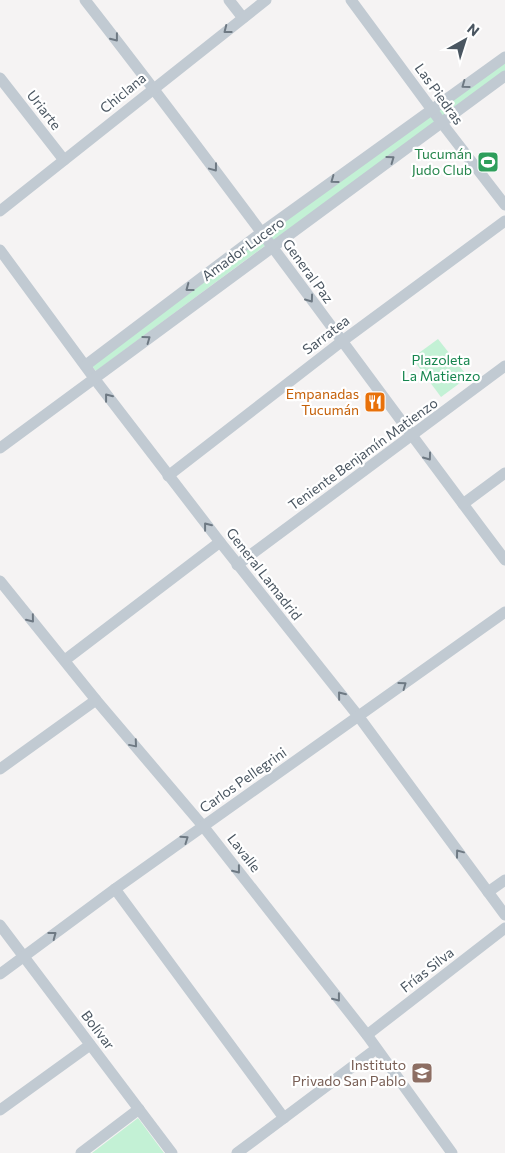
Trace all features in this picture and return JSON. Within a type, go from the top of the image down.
[{"type":"street","name":"General Paz","points":[[85,0],[154,88],[262,232],[341,342],[505,560]]},
{"type":"street","points":[[229,0],[243,18]]},
{"type":"street","name":"Chiclana","points":[[0,211],[266,0]]},
{"type":"street","name":"Las Piedras","points":[[352,0],[441,122],[505,205]]},
{"type":"street","name":"Amador Lucero","points":[[86,365],[262,232],[505,57]]},
{"type":"street","name":"Amador Lucero","points":[[0,448],[505,76]]},
{"type":"street","name":"Uriarte","points":[[0,78],[64,160]]},
{"type":"street","name":"Sarratea","points":[[168,476],[341,342],[505,221]]},
{"type":"street","name":"General Lamadrid","points":[[0,250],[168,476],[359,716],[505,915]]},
{"type":"street","name":"Teniente Benjamín Matienzo","points":[[238,565],[413,437],[505,366]]},
{"type":"street","points":[[462,504],[505,473]]},
{"type":"street","points":[[65,660],[220,542]]},
{"type":"street","name":"Lavalle","points":[[0,581],[96,700],[204,826],[366,1035],[452,1153]]},
{"type":"street","name":"Carlos Pellegrini","points":[[0,974],[115,889],[505,612]]},
{"type":"street","points":[[0,769],[96,700]]},
{"type":"street","points":[[488,892],[505,880]]},
{"type":"street","points":[[115,889],[284,1118]]},
{"type":"street","name":"Bolívar","points":[[0,926],[25,956],[172,1153]]},
{"type":"street","name":"Frías Silva","points":[[366,1035],[505,928]]},
{"type":"street","points":[[0,1110],[90,1045]]},
{"type":"street","points":[[237,1153],[376,1049]]},
{"type":"street","points":[[81,1153],[139,1109]]},
{"type":"green space","points":[[505,62],[505,71],[442,116],[439,110]]},
{"type":"green space","points":[[432,115],[436,121],[273,241],[268,233]]},
{"type":"green space","points":[[260,238],[266,245],[96,371],[92,366]]},
{"type":"green space","name":"Plazoleta La Matienzo","points":[[438,339],[468,377],[441,397],[412,358]]},
{"type":"green space","points":[[138,1118],[164,1153],[92,1153]]},
{"type":"place","name":"Tucumán Judo Club","points":[[488,162]]},
{"type":"place","name":"Empanadas Tucumán","points":[[375,402]]},
{"type":"place","name":"Instituto Privado San Pablo","points":[[422,1073]]}]
